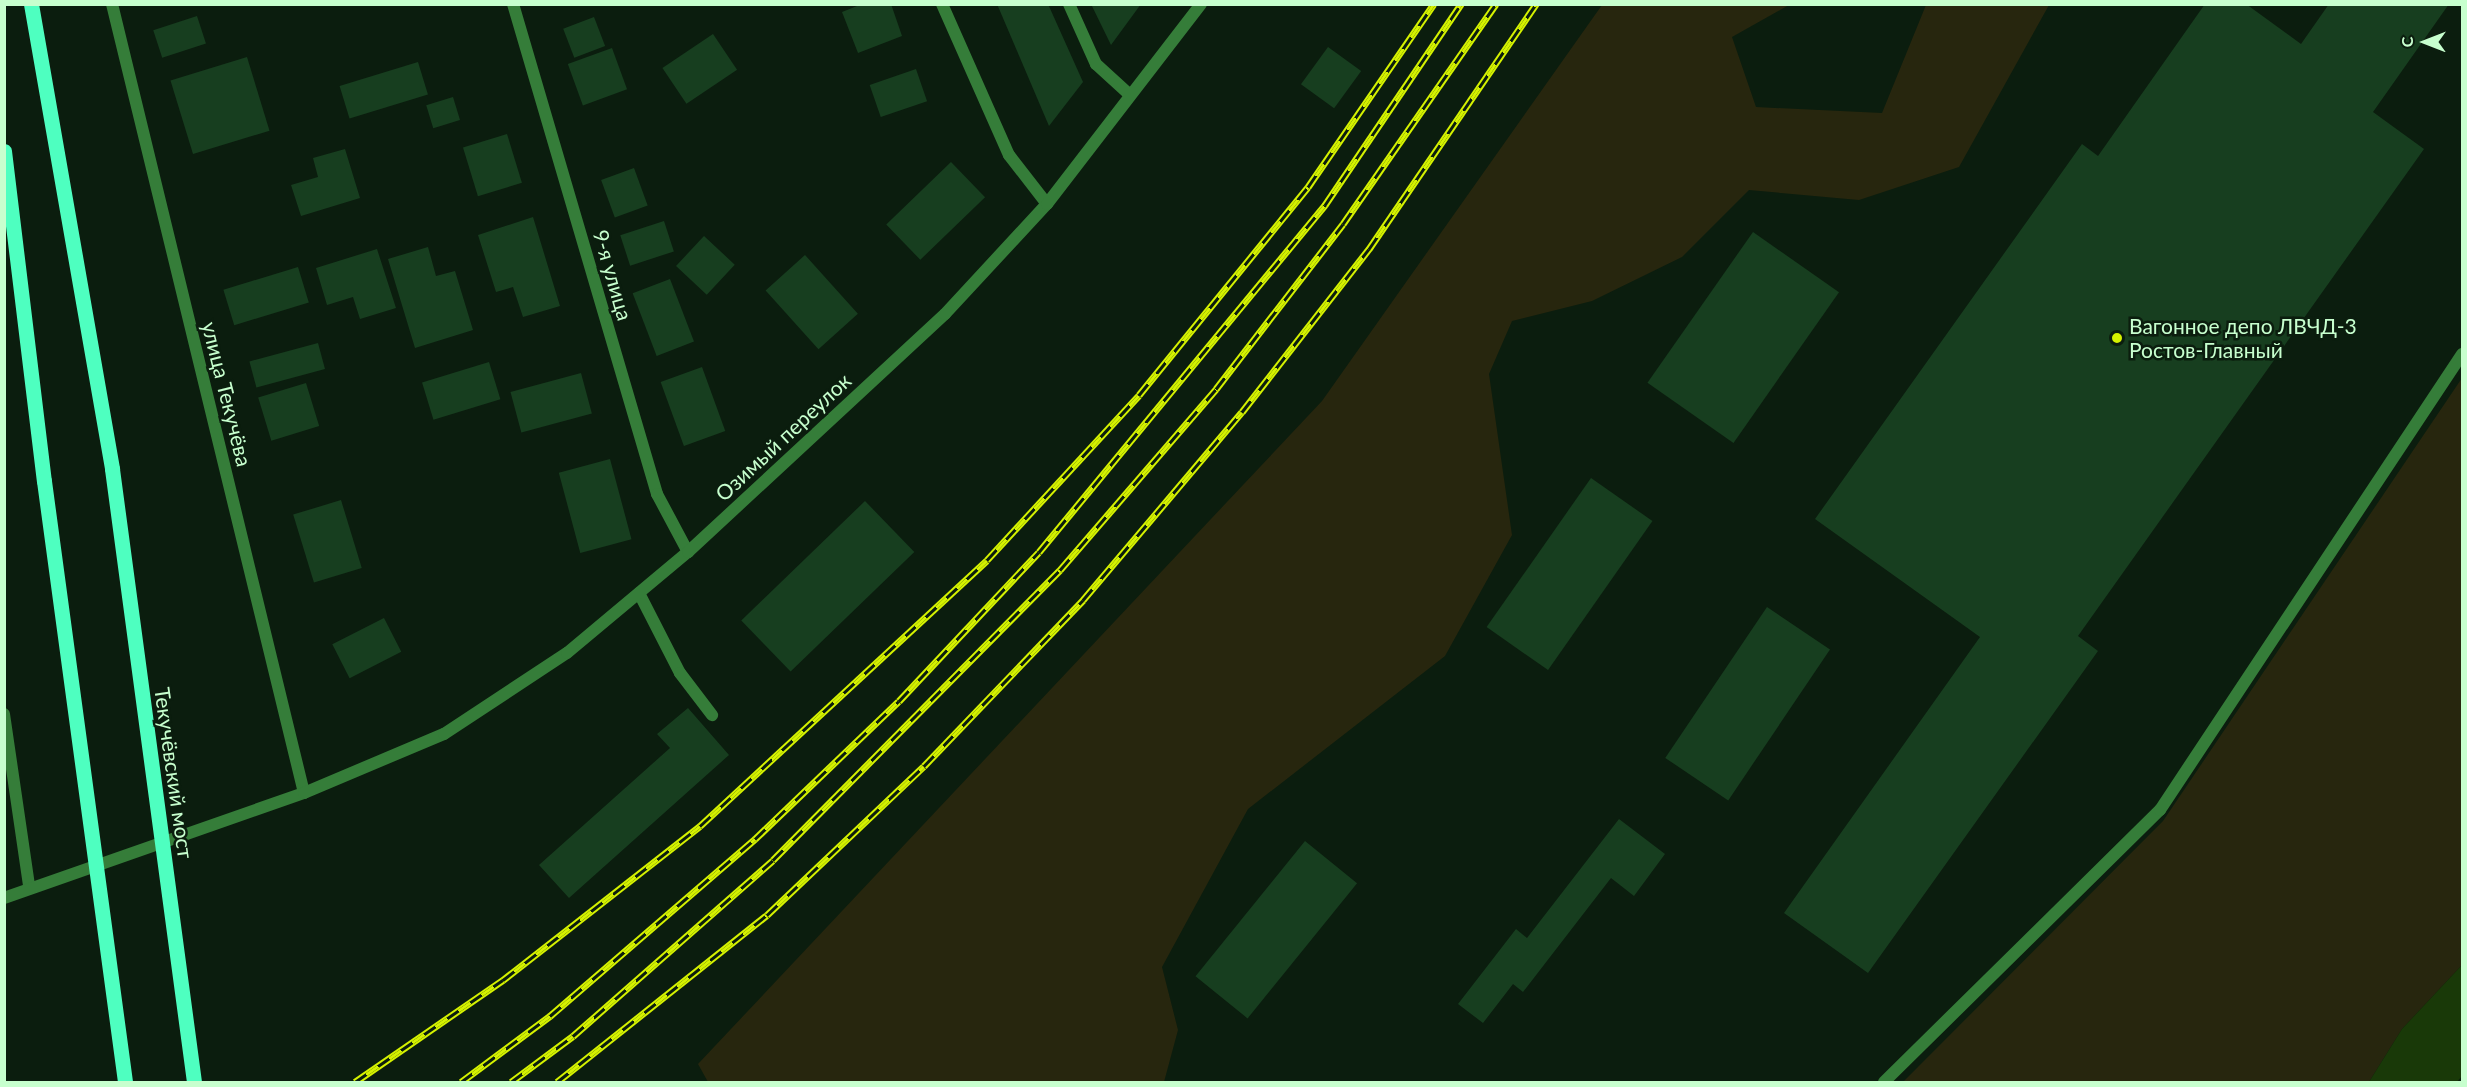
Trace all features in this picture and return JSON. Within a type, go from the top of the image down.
[{"type":"main road","name":"Текучёвский мост","points":[[31,4],[112,469],[194,1083]]},
{"type":"main road","points":[[4,151],[44,481],[125,1083]]},
{"type":"street","name":"улица Текучёва","points":[[112,4],[304,793]]},
{"type":"street","name":"9-я улица","points":[[513,4],[657,494],[688,552]]},
{"type":"street","points":[[942,4],[1009,155],[1047,204]]},
{"type":"street","points":[[1069,4],[1096,64],[1130,95]]},
{"type":"street","name":"Озимый переулок","points":[[4,898],[29,886],[304,793],[444,734],[567,653],[688,552],[945,314],[1047,204],[1202,4]]},
{"type":"street","points":[[1884,1083],[2160,810],[2463,354]]},
{"type":"street","points":[[639,593],[680,673],[712,715]]},
{"type":"street","points":[[4,714],[29,886]]},
{"type":"shaded area","points":[[1602,5],[1789,5],[1732,37],[1756,107],[1882,113],[1926,5],[2049,5],[1959,167],[1859,200],[1749,190],[1682,257],[1592,301],[1512,321],[1489,374],[1512,535],[1445,656],[1248,809],[1162,967],[1178,1030],[1164,1082],[708,1082],[698,1064],[1322,401]]},
{"type":"shaded area","points":[[2462,378],[2462,965],[2402,1029],[2369,1082],[1903,1082],[2163,821]]},
{"type":"shaded area","points":[[2462,965],[2462,1076],[2457,1082],[2369,1082],[2402,1029]]},
{"type":"building","points":[[862,4],[891,4],[902,36],[858,53],[842,12]]},
{"type":"building","points":[[997,4],[1048,4],[1083,82],[1049,126]]},
{"type":"building","points":[[1091,4],[1141,4],[1111,45]]},
{"type":"building","name":"Вагонное депо ЛВЧД-3 Ростов-Главный","points":[[2205,4],[2246,4],[2301,44],[2329,4],[2449,4],[2373,112],[2424,149],[2078,636],[2098,651],[1868,973],[1784,913],[1980,637],[1815,519],[2082,144],[2098,156]]},
{"type":"building","points":[[197,16],[206,44],[162,58],[153,30]]},
{"type":"building","points":[[594,17],[605,46],[574,58],[563,29]]},
{"type":"building","points":[[713,34],[737,70],[686,104],[662,68]]},
{"type":"building","points":[[1328,47],[1361,71],[1334,108],[1301,84]]},
{"type":"building","points":[[612,48],[627,89],[583,105],[568,64]]},
{"type":"building","points":[[247,57],[270,131],[193,154],[170,80]]},
{"type":"building","points":[[418,62],[428,95],[350,118],[340,86]]},
{"type":"building","points":[[916,69],[927,101],[881,117],[870,85]]},
{"type":"building","points":[[453,97],[460,120],[433,128],[426,105]]},
{"type":"building","points":[[507,134],[522,183],[478,196],[463,147]]},
{"type":"building","points":[[345,149],[360,198],[301,216],[291,185],[318,177],[313,158]]},
{"type":"building","points":[[951,162],[985,197],[920,260],[886,225]]},
{"type":"building","points":[[634,168],[648,206],[615,218],[601,180]]},
{"type":"building","points":[[533,217],[560,306],[523,317],[513,287],[496,292],[478,235]]},
{"type":"building","points":[[664,221],[674,251],[630,266],[620,235]]},
{"type":"building","points":[[1753,232],[1839,292],[1733,443],[1647,383]]},
{"type":"building","points":[[704,236],[735,265],[707,295],[676,266]]},
{"type":"building","points":[[428,247],[436,276],[455,271],[473,330],[415,348],[388,259]]},
{"type":"building","points":[[377,249],[396,308],[360,319],[353,297],[327,305],[316,268]]},
{"type":"building","points":[[805,255],[858,314],[818,349],[766,290]]},
{"type":"building","points":[[298,267],[309,302],[234,325],[223,290]]},
{"type":"building","points":[[670,279],[694,342],[657,356],[633,293]]},
{"type":"building","points":[[318,343],[325,369],[256,387],[249,361]]},
{"type":"building","points":[[489,362],[500,399],[433,420],[422,382]]},
{"type":"building","points":[[702,367],[725,431],[684,446],[661,382]]},
{"type":"building","points":[[581,373],[592,414],[521,432],[510,392]]},
{"type":"building","points":[[306,383],[319,426],[271,441],[258,398]]},
{"type":"building","points":[[610,459],[631,539],[580,553],[559,473]]},
{"type":"building","points":[[1591,478],[1652,521],[1548,670],[1487,627]]},
{"type":"building","points":[[341,500],[362,568],[314,583],[293,515]]},
{"type":"building","points":[[865,501],[914,552],[791,672],[741,620]]},
{"type":"building","points":[[1767,607],[1830,649],[1728,800],[1665,758]]},
{"type":"building","points":[[384,618],[401,652],[350,678],[332,644]]},
{"type":"building","points":[[688,708],[729,755],[569,898],[539,865],[670,748],[657,734]]},
{"type":"building","points":[[1619,819],[1665,854],[1634,896],[1611,878],[1523,992],[1513,984],[1483,1023],[1458,1004],[1516,929],[1527,938]]},
{"type":"building","points":[[1305,841],[1357,883],[1248,1018],[1195,976]]},
{"type":"railway","points":[[355,1082],[503,980],[700,826],[987,560],[1139,395],[1308,187],[1434,4]]},
{"type":"railway","points":[[461,1082],[550,1016],[755,839],[899,701],[1039,552],[1325,205],[1461,4]]},
{"type":"railway","points":[[511,1082],[573,1036],[773,860],[1060,570],[1216,389],[1343,224],[1496,4]]},
{"type":"railway","points":[[557,1082],[767,915],[924,766],[1083,600],[1242,412],[1369,249],[1536,4]]},
{"type":"place","name":"Вагонное депо ЛВЧД-3 Ростов-Главный","points":[[2117,338]]}]
